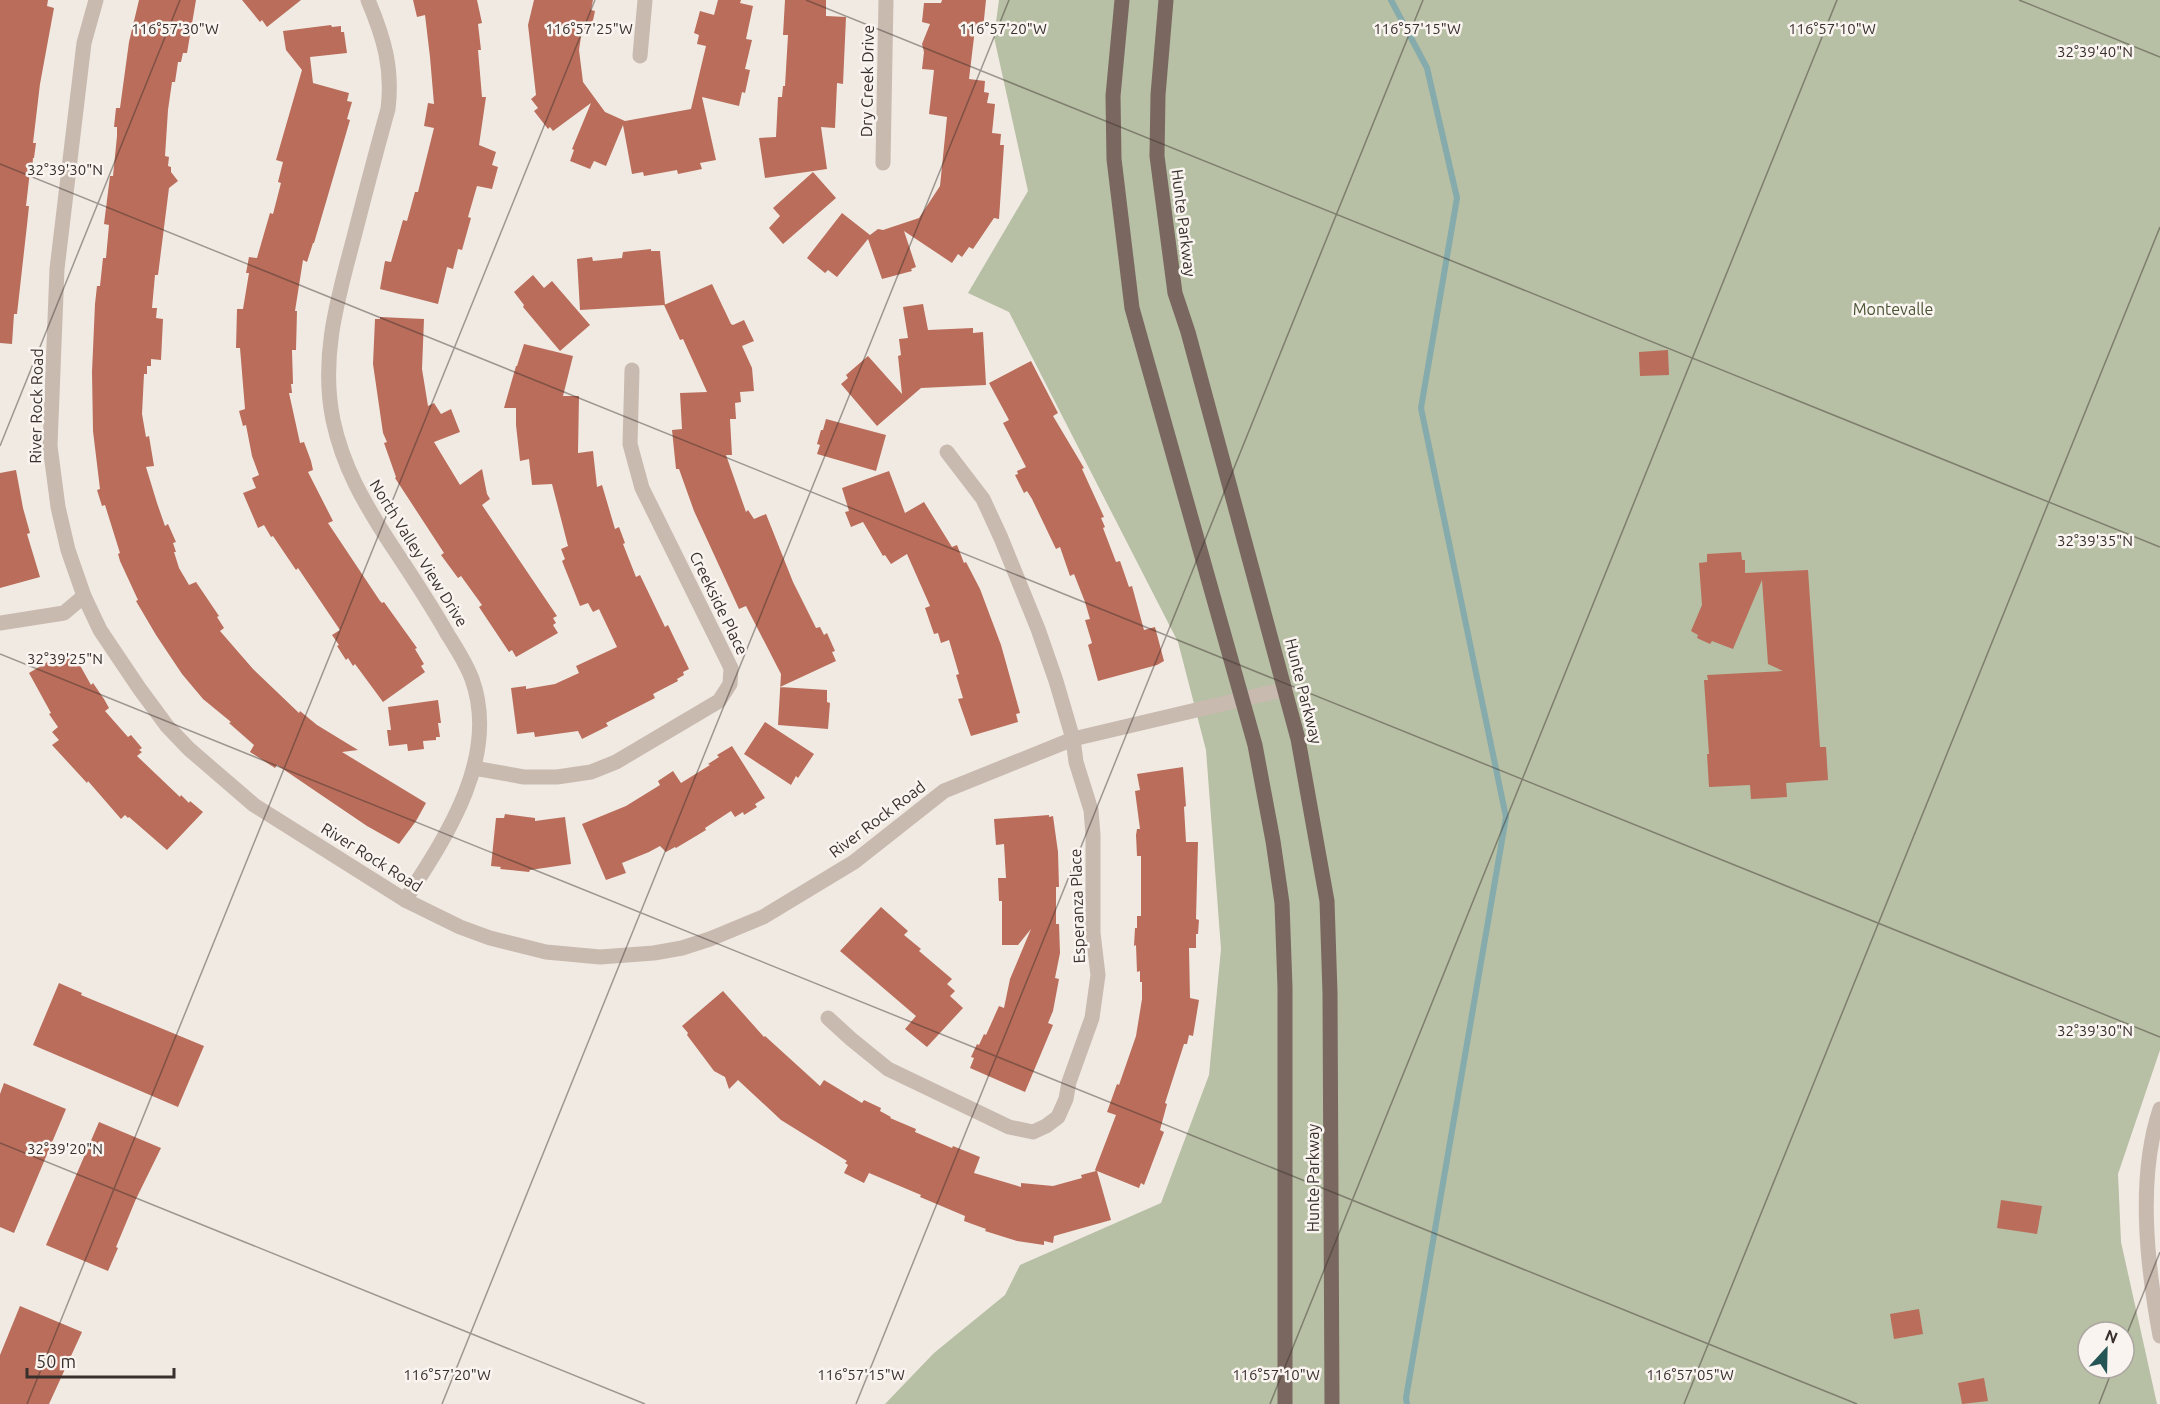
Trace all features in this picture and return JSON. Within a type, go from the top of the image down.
[{"type":"main road","name":"Hunte Parkway","points":[[1122,0],[1113,96],[1114,159],[1132,308],[1255,745],[1282,903],[1286,1011],[1285,1404]]},
{"type":"main road","name":"Hunte Parkway","points":[[1166,0],[1158,95],[1157,156],[1175,293],[1188,332],[1286,689],[1298,739],[1327,901],[1332,1404]]},
{"type":"street","name":"River Rock Road","points":[[96,0],[84,42],[57,269],[50,446],[68,550],[84,596],[100,630],[167,726],[189,749],[254,805],[405,900],[432,915],[490,938],[546,952],[600,957],[654,953],[682,948],[745,925],[834,874],[854,862],[944,791],[1073,739],[1286,689]]},
{"type":"street","name":"North Valley View Drive","points":[[368,0],[381,31],[391,87],[388,110],[335,308],[328,378],[333,419],[345,462],[361,499],[443,625],[471,677],[480,711],[481,730],[474,768],[456,812],[426,868],[405,900]]},
{"type":"street","points":[[640,56],[645,0]]},
{"type":"street","name":"Dry Creek Drive","points":[[883,163],[886,0]]},
{"type":"street","name":"Creekside Place","points":[[474,768],[524,777],[557,777],[591,772],[616,762],[719,701],[730,684],[731,668],[642,488],[630,444],[632,370]]},
{"type":"street","name":"Esperanza Place","points":[[828,1018],[888,1069],[1010,1128],[1033,1132],[1058,1118],[1092,1018],[1098,975],[1093,933],[1094,889],[1090,810],[1076,762],[1073,739],[1038,629],[1001,538],[983,499],[947,452]]},
{"type":"street","points":[[0,623],[64,613],[84,596]]},
{"type":"street","points":[[2160,1109],[2154,1129],[2145,1214],[2160,1336]]},
{"type":"green space","name":"Montevalle","points":[[999,0],[2160,0],[2160,1050],[2118,1174],[2121,1242],[2157,1404],[885,1404],[934,1353],[1005,1295],[1020,1265],[1161,1203],[1209,1075],[1221,949],[1206,750],[1178,642],[1009,312],[968,293],[1028,191],[994,37]]},
{"type":"building","points":[[0,0],[48,0],[47,6],[54,8],[40,84],[33,143],[36,143],[32,171],[30,171],[26,206],[29,206],[12,344],[0,343]]},
{"type":"building","points":[[139,0],[196,0],[187,53],[183,53],[181,62],[178,62],[168,110],[165,156],[169,157],[168,166],[171,167],[171,172],[178,181],[169,188],[158,275],[155,275],[152,308],[157,308],[156,318],[163,319],[161,360],[151,359],[151,366],[147,366],[147,374],[144,374],[142,414],[146,437],[149,436],[154,466],[146,467],[157,503],[165,526],[168,524],[176,542],[173,543],[176,552],[174,552],[179,568],[189,585],[196,582],[219,616],[217,617],[224,628],[220,631],[253,669],[299,713],[300,711],[317,725],[358,750],[342,752],[426,803],[399,844],[367,826],[277,765],[275,768],[250,752],[254,745],[203,699],[182,674],[136,601],[138,600],[120,561],[118,554],[120,553],[105,505],[102,506],[97,490],[100,489],[93,431],[92,372],[95,304],[97,286],[100,286],[103,258],[106,258],[109,225],[104,224],[110,176],[113,176],[117,136],[117,127],[114,127],[116,108],[120,108],[129,42]]},
{"type":"building","points":[[242,0],[301,0],[267,27]]},
{"type":"building","points":[[413,0],[477,0],[482,23],[478,24],[481,50],[478,50],[482,97],[486,97],[479,145],[496,152],[492,165],[498,167],[492,189],[477,186],[462,250],[458,249],[453,269],[447,267],[438,304],[380,289],[385,261],[391,262],[403,220],[407,221],[415,192],[418,192],[434,128],[424,126],[428,103],[434,104],[430,57],[425,15],[417,17]]},
{"type":"building","points":[[534,0],[593,0],[591,10],[595,11],[591,30],[582,30],[579,50],[583,82],[605,112],[625,121],[691,109],[706,46],[697,44],[699,35],[694,33],[700,11],[714,15],[718,0],[741,0],[740,3],[753,6],[746,39],[752,40],[745,69],[750,70],[745,93],[742,92],[739,106],[702,97],[716,160],[700,163],[702,169],[678,174],[677,170],[644,176],[643,172],[632,174],[623,125],[606,166],[594,161],[590,169],[570,161],[574,150],[572,149],[591,103],[553,131],[550,127],[548,129],[534,111],[538,108],[531,99],[536,95],[528,25]]},
{"type":"building","points":[[785,0],[826,0],[826,16],[846,17],[843,84],[837,83],[835,128],[821,127],[827,169],[765,178],[759,138],[776,137],[778,97],[782,97],[783,86],[785,86],[788,35],[783,35]]},
{"type":"building","points":[[942,0],[986,0],[983,29],[975,29],[969,79],[985,81],[984,92],[989,93],[987,103],[995,104],[992,133],[1001,134],[1000,145],[1004,145],[999,219],[994,218],[973,249],[969,247],[962,257],[958,254],[952,263],[904,231],[916,267],[911,269],[912,271],[882,279],[868,239],[837,277],[828,270],[825,273],[807,258],[842,213],[870,235],[878,229],[883,230],[919,218],[940,186],[947,117],[929,114],[934,70],[922,69],[924,52],[922,44],[930,24],[922,22],[924,3],[941,3]]},
{"type":"building","points":[[331,25],[332,27],[341,26],[347,53],[310,57],[313,83],[349,93],[347,101],[352,102],[347,119],[350,120],[314,243],[307,262],[303,260],[295,311],[297,311],[296,350],[292,350],[293,384],[291,384],[292,393],[289,393],[300,443],[304,442],[311,461],[313,470],[308,472],[333,521],[328,523],[380,601],[384,602],[417,648],[415,649],[424,664],[421,666],[425,672],[383,702],[355,664],[353,666],[348,658],[346,660],[332,635],[340,630],[273,536],[271,537],[264,525],[258,528],[243,493],[256,488],[252,478],[259,475],[252,456],[246,425],[243,426],[239,411],[245,409],[240,348],[236,348],[237,309],[243,309],[249,273],[246,273],[249,257],[257,258],[270,213],[273,214],[281,183],[278,182],[283,162],[276,160],[302,70],[286,50],[283,31]]},
{"type":"building","points":[[813,172],[836,198],[783,244],[769,228],[780,216],[773,208]]},
{"type":"building","points":[[651,249],[651,251],[660,251],[665,305],[580,310],[577,259],[592,257],[593,261],[622,258],[623,252]]},
{"type":"building","points":[[533,275],[544,288],[552,281],[590,325],[560,351],[523,307],[524,305],[514,292]]},
{"type":"building","points":[[712,284],[731,324],[744,320],[754,341],[742,346],[752,368],[754,391],[740,392],[741,402],[735,403],[736,419],[730,419],[732,455],[726,455],[746,512],[748,510],[754,519],[766,514],[793,582],[816,628],[820,627],[824,635],[827,633],[835,651],[832,652],[836,661],[780,687],[781,674],[746,606],[739,609],[694,511],[679,469],[676,469],[672,430],[682,429],[680,393],[707,392],[683,339],[680,340],[664,305]]},
{"type":"building","points":[[923,304],[928,330],[973,328],[973,333],[983,332],[986,385],[921,388],[877,426],[841,384],[848,378],[846,375],[868,356],[902,394],[898,356],[901,355],[899,339],[908,338],[903,307]]},
{"type":"building","points":[[380,317],[424,319],[422,369],[428,406],[434,403],[441,414],[451,409],[460,432],[434,442],[460,485],[482,469],[490,499],[482,505],[557,616],[553,618],[556,623],[553,625],[558,633],[516,657],[512,650],[509,652],[479,607],[482,605],[461,576],[458,578],[441,555],[444,553],[395,478],[384,443],[387,442],[383,433],[373,364],[375,319],[380,319]]},
{"type":"building","points":[[524,344],[573,356],[563,396],[579,396],[578,453],[593,451],[597,487],[602,485],[615,529],[619,527],[636,577],[640,575],[665,627],[668,625],[689,669],[683,672],[684,675],[677,679],[678,681],[653,694],[655,698],[606,723],[608,726],[582,739],[578,731],[535,737],[534,732],[517,734],[511,688],[526,686],[526,689],[555,684],[579,673],[576,666],[617,647],[599,609],[593,612],[588,603],[580,606],[562,561],[565,559],[561,549],[568,546],[552,484],[532,485],[529,459],[520,461],[516,408],[504,408]]},
{"type":"building","points":[[1668,350],[1669,375],[1640,376],[1639,352]]},
{"type":"building","points":[[1031,361],[1058,413],[1053,416],[1084,468],[1082,469],[1104,517],[1101,518],[1105,527],[1103,528],[1116,562],[1120,561],[1129,587],[1132,586],[1144,630],[1155,627],[1164,661],[1157,665],[1098,681],[1088,645],[1092,643],[1085,620],[1090,619],[1085,602],[1074,574],[1070,576],[1060,547],[1056,549],[1032,499],[1027,491],[1024,493],[1015,475],[1018,474],[1017,471],[1026,467],[1003,423],[1009,420],[989,383]]},
{"type":"building","points":[[826,419],[886,435],[876,471],[817,454],[820,445],[817,444]]},
{"type":"building","points":[[16,470],[30,533],[27,534],[40,577],[0,588],[0,473]]},
{"type":"building","points":[[889,471],[905,513],[924,502],[952,547],[957,545],[964,563],[966,562],[980,589],[1001,645],[1020,713],[1016,714],[1018,722],[971,736],[958,699],[963,698],[949,640],[941,643],[938,633],[934,634],[925,608],[930,606],[907,554],[891,564],[885,555],[883,556],[863,522],[851,527],[845,512],[849,511],[842,488]]},
{"type":"building","points":[[1741,552],[1742,560],[1745,560],[1745,573],[1808,570],[1820,747],[1826,747],[1828,780],[1786,783],[1787,797],[1751,799],[1750,785],[1709,787],[1704,680],[1708,680],[1707,675],[1783,671],[1768,664],[1762,580],[1733,649],[1712,641],[1710,644],[1697,638],[1698,635],[1691,631],[1702,605],[1699,563],[1707,562],[1707,554]]},
{"type":"building","points":[[64,652],[67,658],[72,655],[75,661],[77,660],[91,685],[93,683],[109,708],[105,711],[128,737],[131,735],[142,748],[139,750],[142,752],[137,756],[180,797],[181,795],[203,812],[167,850],[129,817],[125,815],[121,819],[52,745],[59,740],[52,732],[58,727],[29,673]]},
{"type":"building","points":[[780,687],[827,690],[827,702],[830,703],[828,729],[778,725]]},
{"type":"building","points":[[438,700],[440,737],[436,737],[436,740],[423,741],[424,749],[408,751],[407,744],[389,746],[387,730],[391,730],[388,707]]},
{"type":"building","points":[[765,722],[814,754],[791,785],[744,754]]},
{"type":"building","points":[[732,746],[765,798],[755,804],[757,807],[744,815],[743,812],[735,817],[731,811],[705,828],[706,830],[676,848],[666,852],[660,846],[622,863],[626,873],[606,880],[582,824],[626,806],[660,785],[658,781],[673,771],[681,783],[710,765],[708,764],[719,757],[717,755]]},
{"type":"building","points":[[1183,767],[1186,842],[1198,842],[1196,919],[1199,920],[1198,934],[1196,934],[1196,948],[1189,948],[1190,998],[1199,1000],[1193,1036],[1189,1035],[1187,1044],[1184,1044],[1165,1103],[1167,1104],[1160,1130],[1164,1132],[1144,1185],[1141,1183],[1139,1188],[1097,1171],[1111,1220],[1054,1236],[1053,1243],[1044,1241],[1044,1245],[1017,1241],[985,1231],[986,1229],[964,1221],[965,1216],[869,1173],[864,1183],[844,1173],[848,1165],[845,1163],[847,1161],[781,1120],[738,1080],[729,1089],[725,1077],[714,1071],[682,1026],[723,991],[764,1037],[820,1086],[824,1080],[862,1103],[864,1100],[881,1108],[880,1111],[890,1118],[916,1129],[915,1132],[980,1157],[974,1173],[1021,1187],[1021,1183],[1053,1186],[1082,1178],[1081,1175],[1096,1171],[1116,1115],[1107,1112],[1136,1036],[1142,999],[1142,982],[1140,982],[1140,971],[1137,972],[1136,945],[1134,946],[1137,916],[1141,916],[1141,856],[1137,856],[1136,835],[1137,829],[1140,829],[1135,791],[1140,790],[1137,774]]},
{"type":"building","points":[[505,814],[535,818],[535,821],[565,817],[571,864],[529,872],[491,866],[496,818],[504,818]]},
{"type":"building","points":[[1049,815],[1049,817],[1053,816],[1058,852],[1059,887],[1056,887],[1056,924],[1059,924],[1060,953],[1055,978],[1059,979],[1053,1011],[1048,1023],[1053,1025],[1025,1092],[970,1068],[974,1058],[971,1057],[977,1044],[979,1045],[984,1034],[986,1035],[999,1006],[1004,1008],[1010,979],[1031,929],[1018,945],[1002,945],[1002,901],[999,901],[998,878],[1006,878],[1004,844],[996,845],[994,819]]},
{"type":"building","points":[[881,907],[908,931],[904,935],[921,949],[919,951],[952,979],[947,984],[955,991],[950,996],[963,1008],[927,1047],[905,1029],[916,1016],[840,951]]},
{"type":"building","points":[[59,983],[82,993],[81,995],[204,1046],[178,1107],[33,1045]]},
{"type":"building","points":[[4,1083],[66,1109],[14,1233],[0,1227],[0,1094]]},
{"type":"building","points":[[99,1122],[161,1148],[136,1199],[108,1271],[46,1245]]},
{"type":"building","points":[[2001,1200],[2042,1206],[2037,1234],[1997,1228]]},
{"type":"building","points":[[20,1306],[82,1332],[49,1404],[0,1404],[0,1355]]},
{"type":"building","points":[[1919,1309],[1923,1334],[1894,1339],[1890,1314]]},
{"type":"building","points":[[1984,1378],[1988,1401],[1962,1404],[1958,1383]]},
{"type":"waterway","points":[[1391,0],[1427,68],[1457,198],[1421,408],[1506,817],[1406,1398],[1407,1404]]}]
